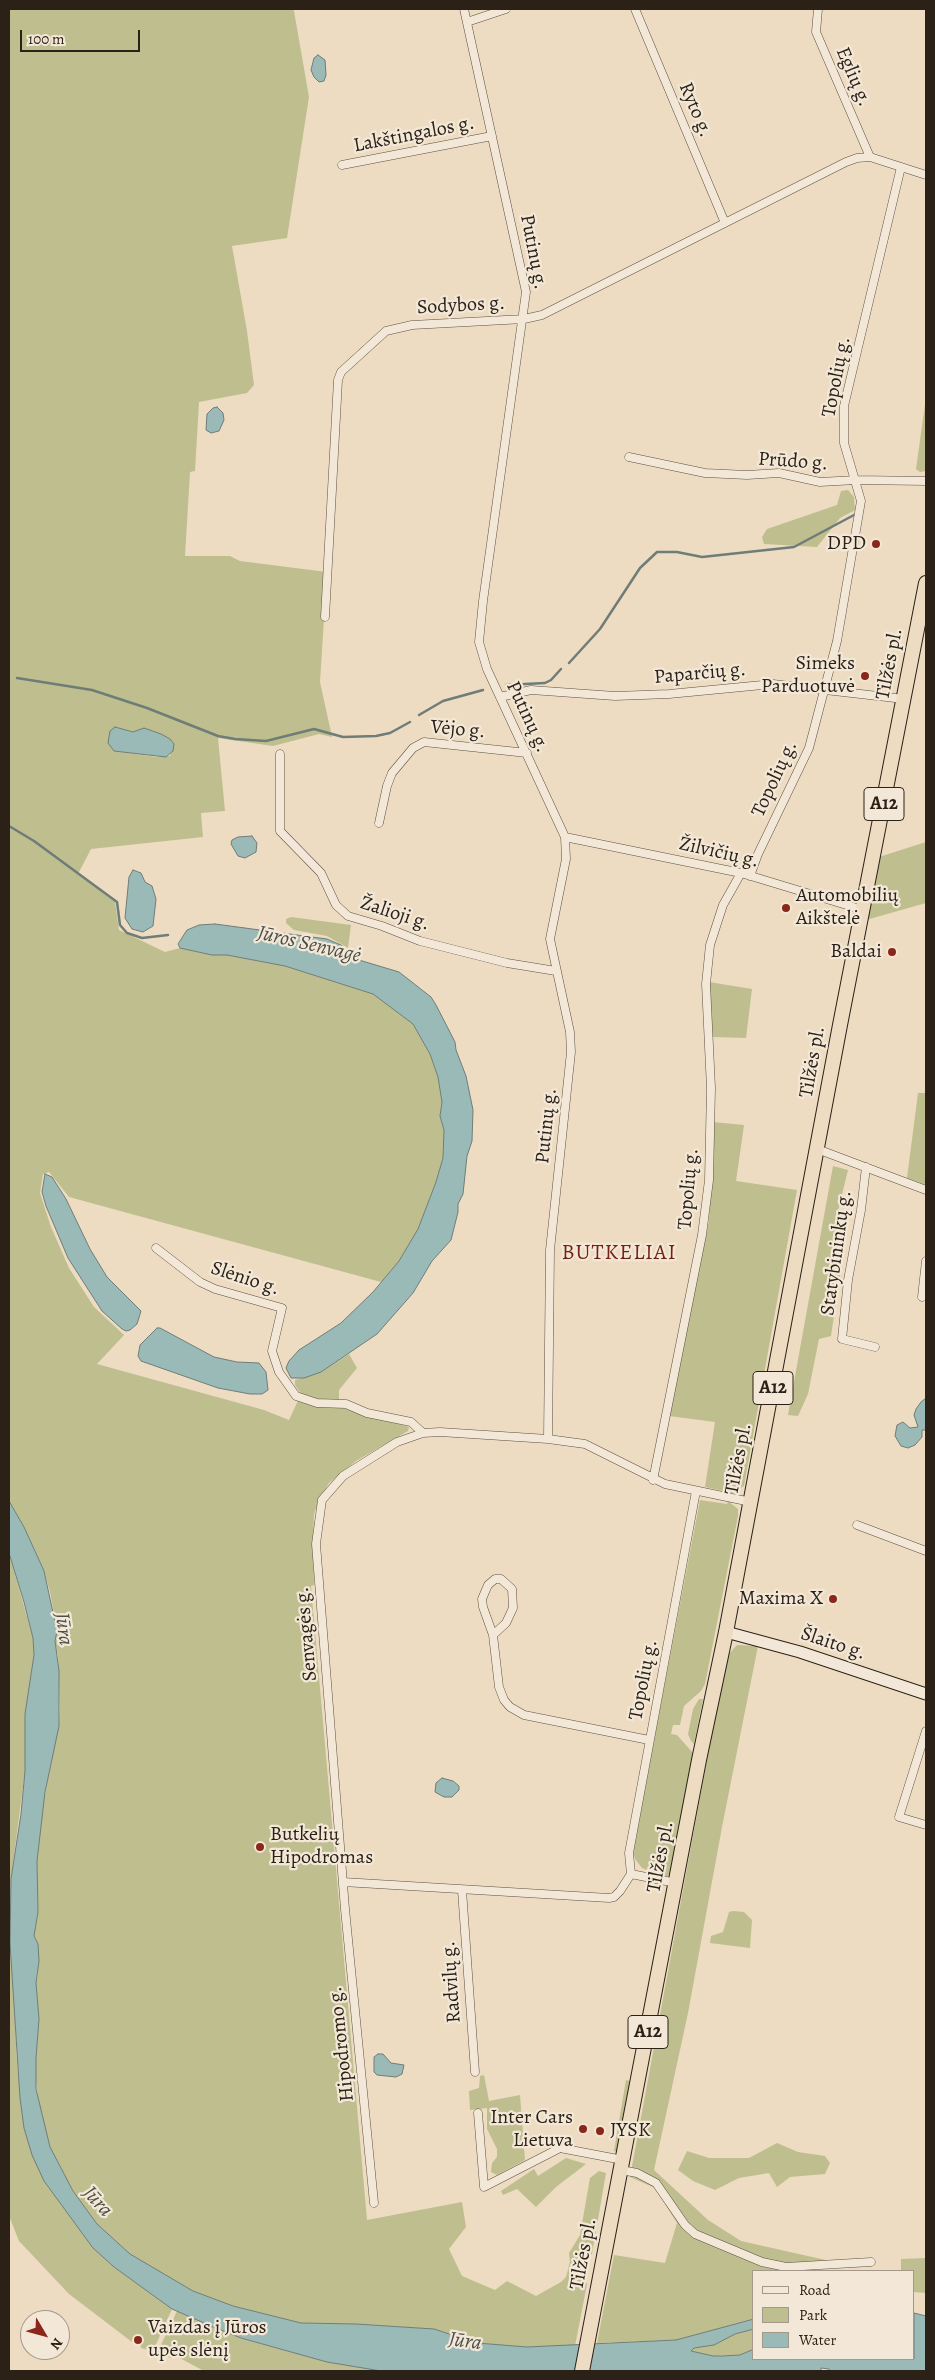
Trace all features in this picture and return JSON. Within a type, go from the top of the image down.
[{"type":"highway","name":"Tilžės pl.","points":[[582,2371],[726,1632],[926,583]]},
{"type":"main road","name":"Šlaito g.","points":[[726,1632],[800,1652],[926,1694]]},
{"type":"street","name":"Putinų g.","points":[[464,9],[524,279],[526,300],[480,628],[482,656],[565,838],[566,859],[550,940],[567,1017],[571,1052],[550,1250],[548,1439]]},
{"type":"street","points":[[467,22],[506,9]]},
{"type":"street","name":"Ryto g.","points":[[635,9],[725,223]]},
{"type":"street","name":"Eglių g.","points":[[818,9],[816,32],[870,157]]},
{"type":"street","name":"Lakštingalos g.","points":[[342,165],[492,136]]},
{"type":"street","name":"Sodybos g.","points":[[325,617],[336,390],[341,372],[381,335],[398,327],[524,319],[542,315],[846,162],[870,157],[926,175]]},
{"type":"street","name":"Topolių g.","points":[[750,876],[758,854],[809,748],[825,689],[843,609],[861,501],[844,443],[844,406],[901,167]]},
{"type":"street","name":"Prūdo g.","points":[[629,457],[705,473],[746,475],[779,473],[820,482],[856,480],[926,481]]},
{"type":"street","name":"Paparčių g.","points":[[500,698],[530,690],[615,696],[669,694],[773,684],[904,699]]},
{"type":"street","name":"Vėjo g.","points":[[379,823],[387,786],[392,774],[413,748],[424,742],[527,753]]},
{"type":"street","name":"Žalioji g.","points":[[280,754],[280,831],[321,873],[336,905],[348,916],[438,945],[507,963],[556,970]]},
{"type":"street","name":"Žilvičių g.","points":[[565,838],[742,873],[863,910]]},
{"type":"street","name":"Topolių g.","points":[[653,1480],[702,1234],[709,1180],[711,1088],[706,984],[710,945],[723,905],[742,873]]},
{"type":"street","points":[[817,1149],[926,1190]]},
{"type":"street","name":"Statybininkų g.","points":[[866,1167],[861,1210],[848,1280],[842,1339],[875,1347]]},
{"type":"street","name":"Slėnio g.","points":[[156,1248],[208,1286],[282,1308],[272,1351],[279,1372],[296,1396],[317,1403],[346,1404],[366,1414],[412,1422],[424,1433]]},
{"type":"street","points":[[922,1296],[926,1261]]},
{"type":"street","name":"Senvagės g.","points":[[343,1882],[316,1544],[322,1500],[342,1476],[397,1442],[424,1433],[548,1439],[586,1444],[653,1480],[751,1502]]},
{"type":"street","name":"Topolių g.","points":[[631,1874],[629,1853],[696,1491]]},
{"type":"street","points":[[857,1525],[926,1551]]},
{"type":"street","points":[[493,1635],[506,1623],[514,1601],[512,1589],[507,1583],[496,1579],[488,1585],[482,1598],[484,1616],[493,1635],[499,1687],[504,1700],[517,1712],[650,1740]]},
{"type":"street","points":[[926,1730],[899,1817],[926,1826]]},
{"type":"street","points":[[343,1882],[608,1898],[614,1897],[620,1891],[631,1874],[676,1883]]},
{"type":"street","name":"Hipodromo g.","points":[[343,1882],[374,2203]]},
{"type":"street","name":"Radvilų g.","points":[[462,1890],[475,2072]]},
{"type":"street","points":[[478,2113],[484,2187],[560,2148],[622,2165],[638,2173],[656,2184],[685,2226],[695,2234],[762,2262],[786,2268],[871,2262]]},
{"type":"green space","points":[[9,9],[293,9],[309,97],[287,238],[232,246],[247,331],[254,385],[247,393],[199,402],[195,471],[190,472],[185,556],[230,556],[240,561],[327,572],[320,682],[332,737],[319,734],[273,746],[218,738],[225,811],[201,813],[203,837],[91,849],[78,874],[115,902],[119,930],[165,952],[180,948],[285,966],[373,994],[413,1024],[430,1054],[438,1077],[442,1102],[440,1116],[444,1130],[443,1158],[418,1229],[399,1261],[381,1282],[69,1197],[49,1172],[43,1174],[40,1193],[51,1227],[69,1268],[94,1307],[124,1335],[97,1364],[264,1410],[289,1420],[301,1394],[295,1385],[295,1380],[321,1372],[349,1354],[357,1368],[339,1390],[339,1407],[409,1427],[408,1431],[356,1461],[329,1483],[319,1500],[314,1514],[314,1585],[311,1586],[367,2220],[462,2202],[466,2227],[449,2249],[462,2276],[495,2290],[507,2281],[536,2296],[561,2282],[566,2277],[570,2262],[569,2253],[580,2235],[590,2178],[599,2171],[606,2173],[592,2254],[583,2260],[580,2271],[587,2284],[575,2346],[527,2347],[477,2343],[434,2329],[301,2323],[233,2306],[193,2291],[130,2254],[97,2224],[73,2191],[50,2147],[40,2113],[35,2073],[39,2019],[36,1983],[38,1974],[38,1944],[34,1936],[38,1912],[37,1861],[42,1813],[59,1726],[58,1656],[55,1641],[57,1631],[44,1571],[24,1527],[9,1501]],"holes":[[[115,727],[133,732],[144,729],[170,739],[174,744],[170,756],[157,757],[114,751]]]},
{"type":"green space","points":[[926,397],[926,471],[920,472],[916,469]]},
{"type":"green space","points":[[848,490],[854,497],[855,510],[840,518],[817,547],[764,544],[762,537],[767,529],[837,505],[841,491]]},
{"type":"green space","points":[[926,842],[926,903],[866,920],[879,857]]},
{"type":"green space","points":[[291,917],[351,925],[348,948],[327,936],[294,930],[286,923],[286,919]]},
{"type":"green space","points":[[709,982],[752,989],[746,1038],[712,1037]]},
{"type":"green space","points":[[918,1093],[926,1093],[926,1185],[907,1178]]},
{"type":"green space","points":[[713,1122],[744,1125],[736,1181],[797,1190],[744,1486],[732,1493],[705,1487],[715,1422],[669,1416],[709,1221]]},
{"type":"green space","points":[[833,1166],[848,1170],[834,1227],[846,1234],[831,1336],[819,1339],[808,1394],[798,1416],[788,1415]]},
{"type":"green space","points":[[700,1500],[727,1504],[728,1501],[738,1509],[738,1516],[705,1684],[701,1691],[684,1706],[680,1725],[673,1725],[671,1734],[677,1735],[693,1753],[669,1876],[664,1877],[642,1868],[635,1859],[633,1850]]},
{"type":"green space","points":[[9,1553],[33,1638],[34,1656],[25,1715],[25,1771],[11,1879],[10,1921],[17,2063],[24,2128],[44,2181],[93,2248],[114,2267],[172,2309],[153,2351],[141,2348],[140,2338],[135,2338],[132,2342],[69,2294],[19,2241],[9,2216]]},
{"type":"green space","points":[[737,1645],[758,1646],[688,2013],[654,2170],[708,2220],[741,2241],[830,2261],[786,2264],[786,2270],[752,2270],[752,2320],[676,2340],[597,2343],[614,2255],[665,2263],[677,2223],[655,2188],[630,2177],[726,1657]]},
{"type":"green space","points":[[699,1699],[703,1699],[694,1744],[688,1734],[693,1709]]},
{"type":"green space","points":[[729,1912],[744,1912],[752,1920],[750,1948],[710,1943],[711,1936],[723,1932]]},
{"type":"green space","points":[[484,2075],[489,2101],[520,2095],[525,2160],[497,2175],[491,2172],[492,2163],[497,2157],[497,2149],[487,2129],[487,2108],[470,2110],[469,2091],[479,2088],[480,2076]]},
{"type":"green space","points":[[626,2080],[630,2081],[618,2152],[614,2151]]},
{"type":"green space","points":[[777,2143],[798,2152],[825,2156],[830,2163],[825,2174],[790,2177],[777,2187],[769,2173],[739,2178],[715,2190],[693,2181],[678,2170],[687,2151],[709,2158],[749,2158]]},
{"type":"green space","points":[[566,2158],[586,2164],[556,2187],[536,2207],[517,2189],[503,2195],[501,2191],[534,2169],[538,2176]]},
{"type":"green space","points":[[926,2258],[926,2293],[915,2292],[915,2270],[901,2270],[901,2259]]},
{"type":"green space","points":[[177,2311],[241,2338],[327,2362],[385,2371],[204,2371],[174,2355],[171,2358],[157,2353]]},
{"type":"green space","points":[[752,2330],[752,2350],[740,2355],[713,2356],[691,2351],[694,2348],[714,2345],[735,2334]]},
{"type":"water","points":[[318,55],[325,60],[326,75],[324,81],[319,82],[311,70],[314,58]]},
{"type":"water","points":[[217,407],[223,413],[224,420],[219,431],[211,433],[206,430],[207,414]]},
{"type":"water","points":[[115,727],[133,732],[144,728],[161,734],[170,739],[174,744],[173,751],[166,757],[114,751],[108,743],[110,731]]},
{"type":"water","points":[[252,836],[257,843],[256,852],[245,858],[238,856],[231,844],[232,840],[238,837]]},
{"type":"water","points":[[133,870],[141,873],[145,882],[152,886],[156,899],[153,926],[143,932],[132,929],[125,918],[129,877]]},
{"type":"water","points":[[215,924],[327,939],[341,945],[359,960],[399,972],[431,997],[436,1005],[455,1042],[456,1050],[466,1076],[473,1110],[472,1141],[467,1156],[463,1194],[458,1204],[458,1212],[451,1240],[432,1261],[413,1293],[377,1334],[321,1372],[304,1378],[291,1378],[286,1368],[289,1361],[299,1350],[341,1323],[373,1292],[399,1261],[418,1229],[443,1158],[444,1130],[440,1116],[442,1102],[438,1077],[430,1054],[413,1024],[373,994],[285,966],[180,948],[178,944],[187,930],[199,925]]},
{"type":"water","points":[[45,1174],[52,1177],[66,1199],[90,1249],[107,1277],[141,1311],[137,1324],[130,1330],[122,1329],[102,1311],[68,1258],[42,1192]]},
{"type":"water","points":[[157,1328],[214,1357],[237,1362],[259,1363],[266,1372],[268,1390],[262,1394],[250,1394],[218,1388],[141,1361],[138,1356],[140,1345]]},
{"type":"water","points":[[926,1398],[926,1430],[922,1430],[922,1437],[915,1445],[908,1448],[901,1446],[895,1436],[897,1425],[903,1422],[910,1428],[918,1427],[914,1415],[916,1409]]},
{"type":"water","name":"Jūra","points":[[9,1501],[24,1527],[44,1571],[57,1631],[55,1641],[59,1671],[59,1726],[45,1792],[37,1861],[38,1912],[34,1936],[38,1944],[39,1961],[36,1983],[39,2019],[36,2089],[50,2147],[73,2191],[97,2224],[130,2254],[193,2291],[233,2306],[301,2323],[434,2329],[477,2343],[527,2347],[676,2340],[752,2320],[752,2330],[735,2334],[714,2345],[694,2348],[691,2351],[722,2356],[740,2355],[752,2350],[752,2360],[915,2360],[915,2313],[926,2316],[926,2371],[829,2371],[829,2369],[821,2368],[821,2371],[381,2371],[327,2362],[241,2338],[172,2309],[114,2267],[93,2248],[44,2181],[32,2155],[24,2128],[20,2098],[10,1943],[11,1879],[21,1814],[25,1771],[25,1714],[34,1655],[33,1638],[9,1553]]},
{"type":"water","points":[[442,1778],[453,1781],[459,1786],[459,1790],[452,1797],[444,1797],[435,1792],[436,1783]]},
{"type":"water","points":[[378,2054],[383,2054],[391,2063],[404,2065],[402,2074],[396,2077],[377,2075],[374,2072],[374,2057]]},
{"type":"waterway","points":[[569,663],[600,629],[640,568],[657,552],[677,552],[702,557],[794,547],[854,515]]},
{"type":"waterway","points":[[506,685],[545,683],[551,680],[561,669]]},
{"type":"waterway","points":[[17,678],[92,690],[147,708],[218,736],[235,739],[266,741],[314,729],[343,737],[376,736],[390,733],[410,722]]},
{"type":"waterway","points":[[419,715],[443,701],[483,690]]},
{"type":"waterway","name":"Jūros Senvagė","points":[[9,826],[34,841],[117,902],[120,925],[127,933],[142,938],[168,935]]},
{"type":"place","name":"DPD","points":[[876,544]]},
{"type":"place","name":"Simeks Parduotuvė","points":[[865,676]]},
{"type":"place","name":"Automobilių Aikštelė","points":[[786,908]]},
{"type":"place","name":"Baldai","points":[[892,952]]},
{"type":"place","name":"Maxima X","points":[[833,1599]]},
{"type":"place","name":"Butkelių Hipodromas","points":[[260,1847]]},
{"type":"place","name":"Inter Cars Lietuva","points":[[583,2129]]},
{"type":"place","name":"JYSK","points":[[600,2131]]},
{"type":"place","name":"Vaizdas į Jūros upės slėnį","points":[[138,2340]]},
{"type":"district","name":"BUTKELIAI","points":[[619,1254]]}]
